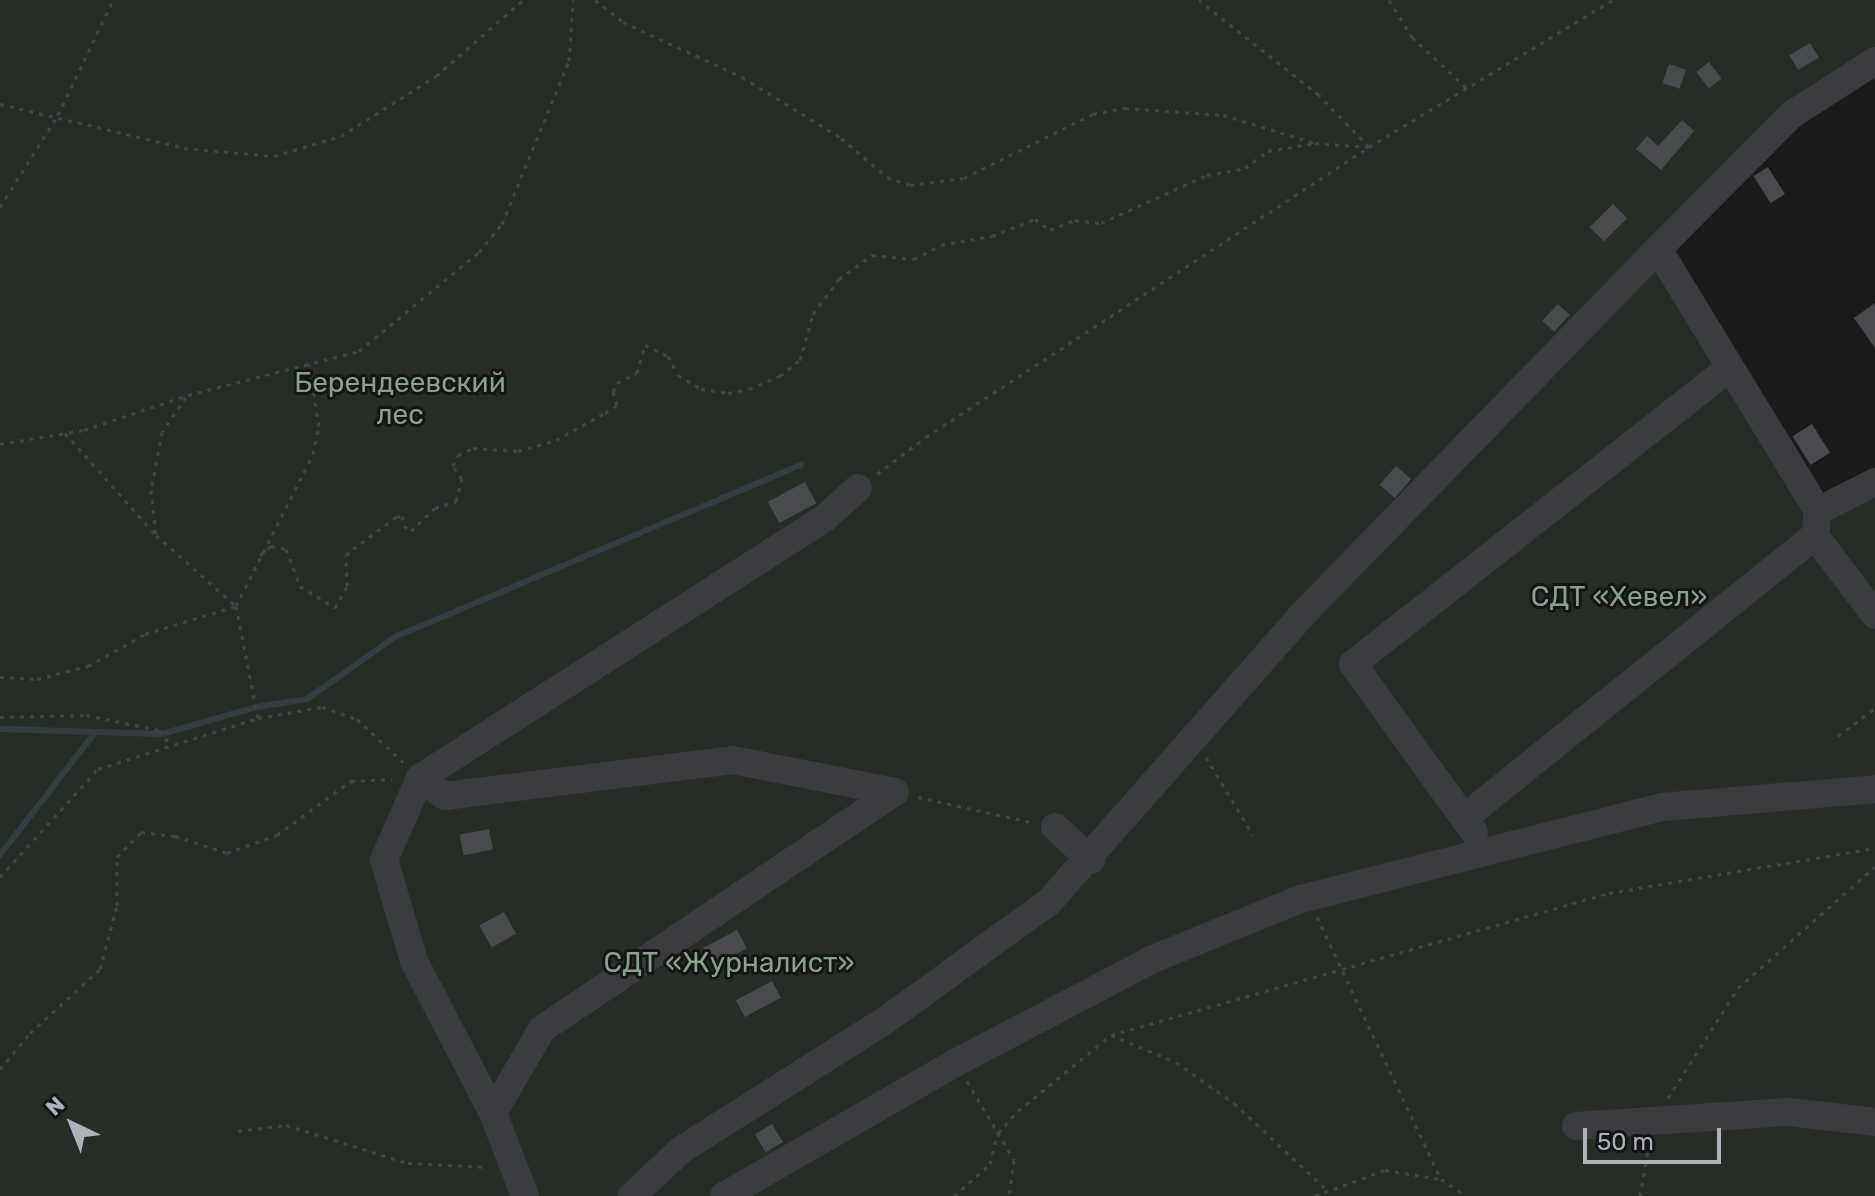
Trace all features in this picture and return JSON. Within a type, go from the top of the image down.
[{"type":"street","points":[[632,1196],[681,1150],[883,1022],[1024,920],[1091,860],[1300,617],[1658,249],[1791,115],[1875,61]]},
{"type":"street","points":[[1658,249],[1816,523],[1875,615]]},
{"type":"street","points":[[1485,850],[1465,817],[1353,664],[1729,368]]},
{"type":"street","points":[[1465,817],[1816,523],[1875,482]]},
{"type":"street","points":[[525,1196],[493,1113],[414,961],[384,860],[420,778],[826,517],[858,488]]},
{"type":"street","points":[[420,778],[445,796],[733,760],[895,792]]},
{"type":"street","points":[[724,1196],[955,1063],[1153,959],[1301,899],[1662,807],[1875,789]]},
{"type":"street","points":[[493,1113],[542,1029],[895,792]]},
{"type":"street","points":[[1055,827],[1091,860]]},
{"type":"street","points":[[1576,1126],[1789,1112],[1875,1122]]},
{"type":"path","points":[[0,207],[58,115],[113,0]]},
{"type":"path","points":[[0,104],[58,115],[184,148],[274,156],[341,136],[436,76],[523,0]]},
{"type":"path","points":[[0,444],[65,433],[188,395],[359,351],[479,252],[502,224],[569,61],[573,0]]},
{"type":"path","points":[[595,0],[623,22],[742,77],[841,138],[887,177],[910,185],[964,178],[1093,114],[1125,108],[1223,115],[1315,143],[1369,147]]},
{"type":"path","points":[[1199,0],[1319,95],[1369,147]]},
{"type":"path","points":[[1389,0],[1412,37],[1470,91]]},
{"type":"path","points":[[858,488],[926,437],[1369,147],[1470,91],[1613,0]]},
{"type":"path","points":[[260,555],[271,546],[286,549],[296,564],[300,586],[335,608],[347,586],[346,555],[396,517],[402,516],[404,526],[411,531],[435,508],[456,501],[462,479],[453,466],[458,455],[473,448],[518,451],[556,440],[605,413],[617,405],[613,392],[617,383],[637,373],[645,345],[668,356],[678,375],[701,389],[728,393],[749,389],[780,376],[800,360],[813,314],[839,279],[872,255],[914,259],[941,245],[992,236],[1035,219],[1050,230],[1075,220],[1101,223],[1207,175],[1245,168],[1268,151],[1315,143]]},
{"type":"path","points":[[258,718],[236,606],[313,454],[319,426],[309,364]]},
{"type":"path","points":[[156,535],[151,490],[162,432],[188,395]]},
{"type":"path","points":[[65,433],[156,535],[236,606]]},
{"type":"path","points":[[0,677],[37,679],[88,666],[145,634],[236,606]]},
{"type":"path","points":[[0,877],[98,769],[169,743],[258,718],[322,707],[357,719],[420,778]]},
{"type":"path","points":[[1838,736],[1875,708]]},
{"type":"path","points":[[0,717],[86,715],[159,730],[169,743]]},
{"type":"path","points":[[1195,741],[1253,835]]},
{"type":"path","points":[[0,1069],[30,1033],[100,969],[117,906],[117,857],[141,832],[175,836],[227,853],[277,835],[351,781],[420,778]]},
{"type":"path","points":[[895,792],[1055,827]]},
{"type":"path","points":[[954,1196],[990,1164],[998,1133],[1111,1035],[1343,972],[1609,893],[1875,848]]},
{"type":"path","points":[[1640,1196],[1653,1120],[1738,988],[1875,867]]},
{"type":"path","points":[[1301,899],[1315,913],[1441,1179]]},
{"type":"path","points":[[1111,1035],[1176,1062],[1234,1103],[1326,1189]]},
{"type":"path","points":[[955,1063],[1014,1160],[1009,1196]]},
{"type":"path","points":[[238,1131],[286,1125],[408,1163],[515,1168]]},
{"type":"path","points":[[1315,1196],[1326,1189],[1385,1170],[1441,1179],[1466,1196]]},
{"type":"green space","name":"Берендеевский лес","points":[[0,0],[1875,0],[1875,61],[1791,115],[1658,249],[1818,510],[1875,482],[1875,1196],[0,1196]]},
{"type":"building","points":[[1810,43],[1819,58],[1798,70],[1789,55]]},
{"type":"building","points":[[1709,62],[1722,79],[1709,88],[1696,72]]},
{"type":"building","points":[[1669,64],[1686,70],[1680,89],[1662,83]]},
{"type":"building","points":[[1682,120],[1694,131],[1661,170],[1636,149],[1647,136],[1658,146]]},
{"type":"building","points":[[1768,167],[1785,194],[1771,203],[1754,176]]},
{"type":"building","points":[[1613,204],[1627,218],[1604,241],[1590,227]]},
{"type":"building","points":[[1875,303],[1875,348],[1854,318]]},
{"type":"building","points":[[1558,304],[1570,315],[1554,332],[1542,321]]},
{"type":"building","points":[[1812,424],[1830,453],[1811,465],[1792,436]]},
{"type":"building","points":[[1396,466],[1411,479],[1395,498],[1380,485]]},
{"type":"building","points":[[805,482],[816,503],[779,523],[768,502]]},
{"type":"building","points":[[489,829],[493,850],[464,855],[460,835]]},
{"type":"building","points":[[504,912],[516,934],[492,947],[480,926]]},
{"type":"building","points":[[737,930],[747,949],[713,966],[703,948]]},
{"type":"building","points":[[772,981],[781,998],[745,1017],[736,1000]]},
{"type":"building","points":[[772,1124],[783,1142],[766,1152],[755,1134]]},
{"type":"waterway","points":[[0,729],[162,734],[257,707],[307,699],[395,637],[801,465]]},
{"type":"waterway","points":[[0,855],[93,735]]},
{"type":"park label","name":"СДТ «Хевел»","points":[[1619,597]]},
{"type":"park label","name":"СДТ «Журналист»","points":[[729,963]]}]
